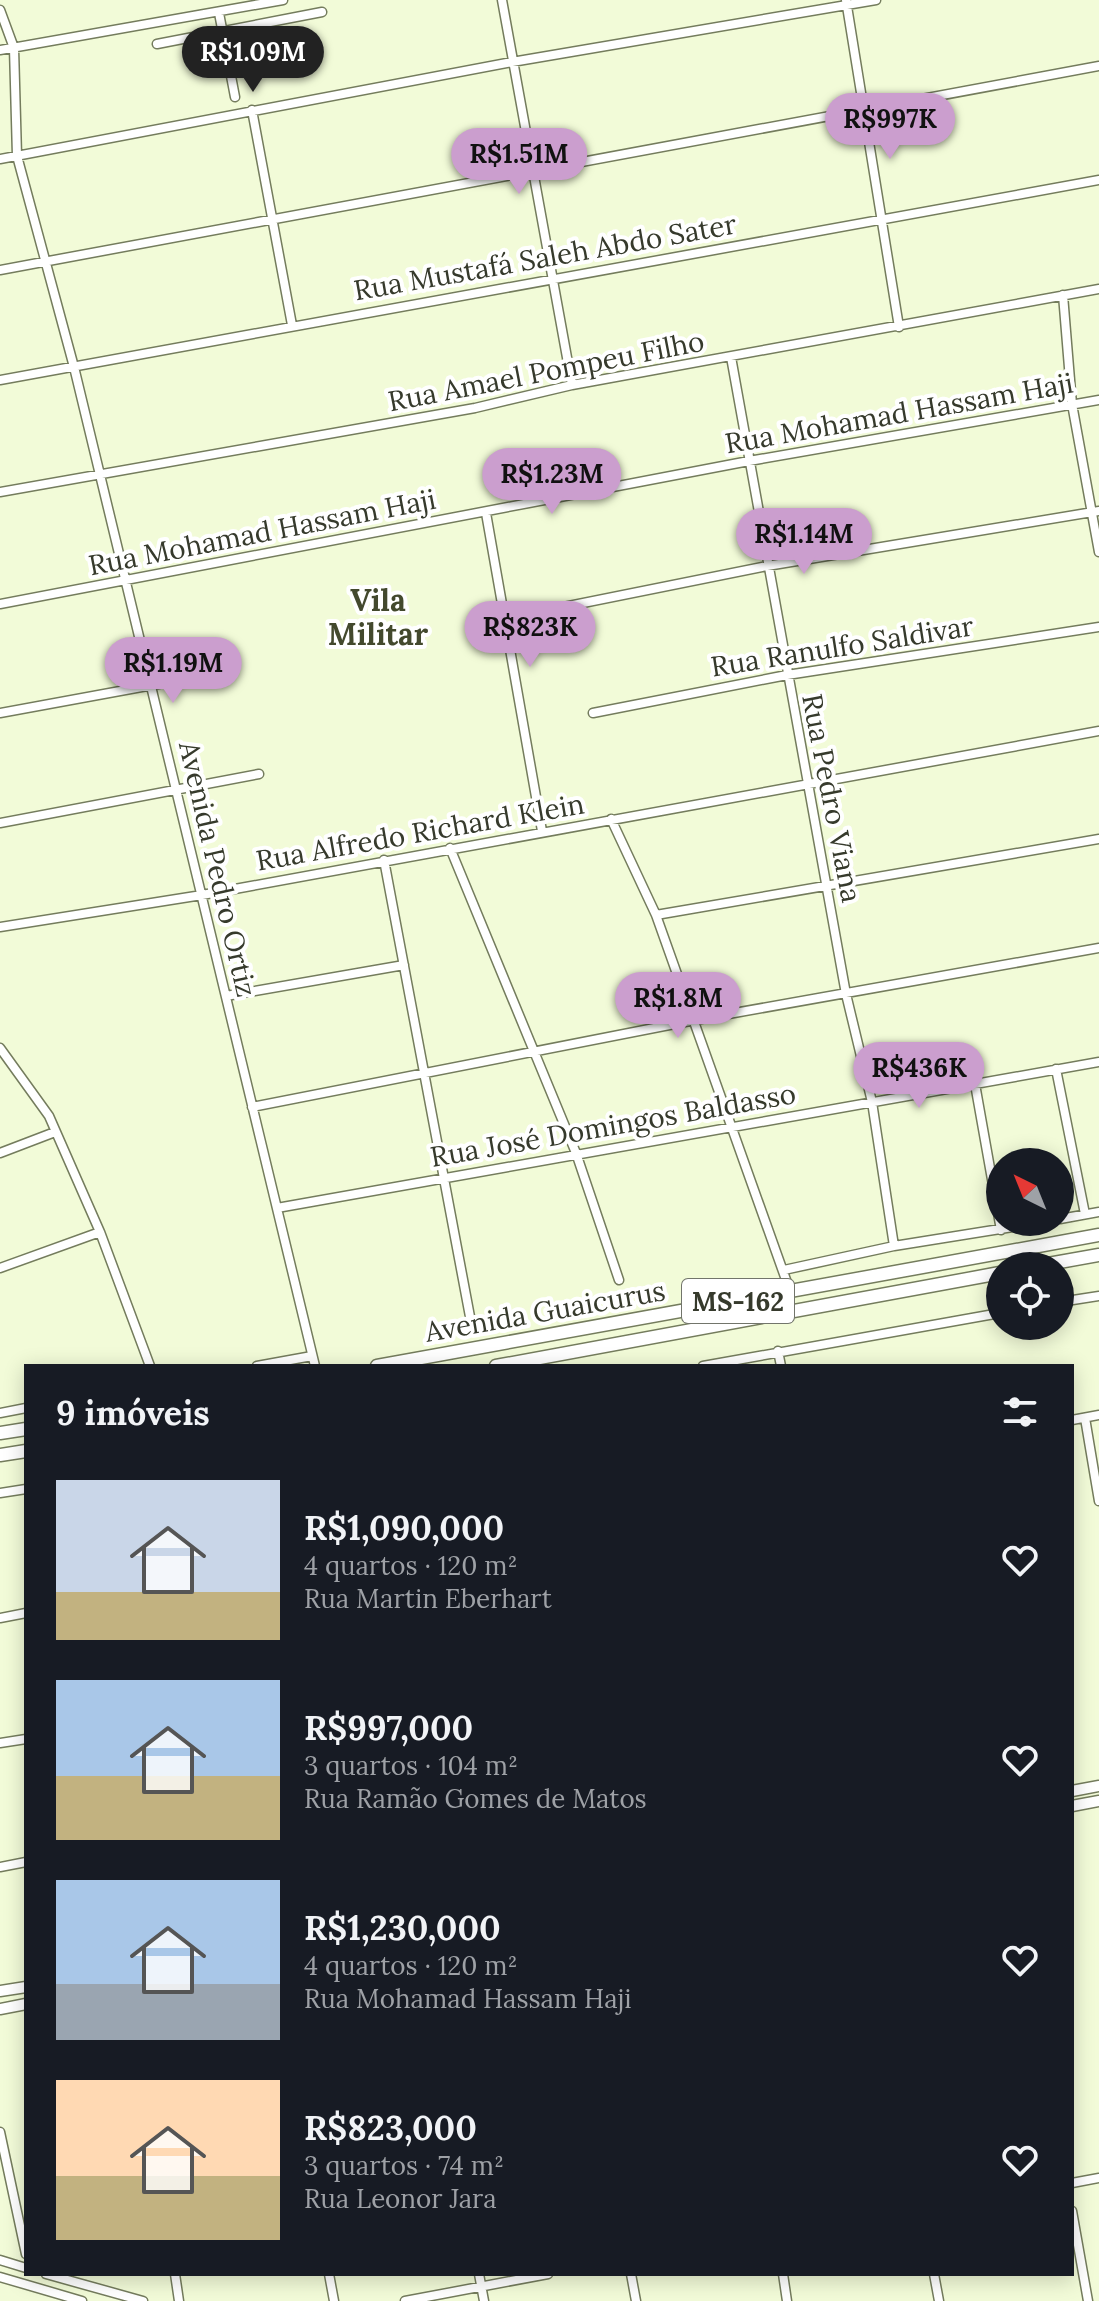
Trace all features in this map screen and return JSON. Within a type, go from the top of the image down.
[{"type":"main road","name":"Avenida Guaicurus","points":[[388,1364],[1099,1235]]},
{"type":"main road","points":[[1074,1259],[1099,1255]]},
{"type":"main road","name":"Avenida Guaicurus","points":[[507,1364],[986,1276]]},
{"type":"main road","points":[[0,1433],[24,1429]]},
{"type":"main road","points":[[0,1455],[24,1451]]},
{"type":"street","points":[[0,50],[283,0]]},
{"type":"street","points":[[502,0],[572,385]]},
{"type":"street","points":[[0,159],[512,62],[876,0]]},
{"type":"street","points":[[846,3],[884,217],[899,327]]},
{"type":"street","name":"Avenida Pedro Ortiz","points":[[0,10],[14,48],[17,156],[74,367],[314,1364]]},
{"type":"street","points":[[157,44],[322,12]]},
{"type":"street","points":[[219,13],[235,97]]},
{"type":"street","points":[[0,270],[272,217],[1099,66]]},
{"type":"street","points":[[252,110],[292,325]]},
{"type":"street","name":"Rua Mustafá Saleh Abdo Sater","points":[[0,380],[884,217],[1030,195],[1099,180]]},
{"type":"street","name":"Rua Amael Pompeu Filho","points":[[0,492],[98,472],[136,469],[475,408],[572,385],[1099,289]]},
{"type":"street","points":[[1063,295],[1072,404],[1096,512],[1099,552]]},
{"type":"street","name":"Rua Pedro Viana","points":[[731,357],[846,994],[872,1102],[894,1246]]},
{"type":"street","name":"Rua Mohamad Hassam Haji","points":[[0,604],[749,461],[1099,400]]},
{"type":"street","points":[[504,619],[767,566],[1096,512]]},
{"type":"street","points":[[486,513],[542,831]]},
{"type":"street","name":"Rua Ranulfo Saldivar","points":[[593,713],[787,675],[1099,627]]},
{"type":"street","points":[[0,713],[218,673]]},
{"type":"street","points":[[808,783],[1099,731]]},
{"type":"street","points":[[0,823],[177,792],[259,774]]},
{"type":"street","name":"Rua Alfredo Richard Klein","points":[[0,927],[202,895],[808,783]]},
{"type":"street","points":[[611,819],[656,915],[790,1291]]},
{"type":"street","points":[[656,915],[1099,839]]},
{"type":"street","points":[[450,848],[576,1153],[619,1280]]},
{"type":"street","points":[[384,860],[471,1322]]},
{"type":"street","points":[[252,1107],[695,1020],[1099,948]]},
{"type":"street","points":[[226,996],[404,965]]},
{"type":"street","points":[[0,1048],[49,1116],[100,1232],[149,1364]]},
{"type":"street","name":"Rua José Domingos Baldasso","points":[[277,1208],[1099,1062]]},
{"type":"street","points":[[1056,1069],[1085,1214]]},
{"type":"street","points":[[975,1084],[986,1148]]},
{"type":"street","points":[[0,1153],[55,1132]]},
{"type":"street","points":[[1074,1216],[1099,1212]]},
{"type":"street","points":[[0,1268],[100,1232]]},
{"type":"street","points":[[784,1270],[894,1246],[986,1232]]},
{"type":"street","points":[[1074,1300],[1099,1296]]},
{"type":"street","points":[[713,1364],[986,1315]]},
{"type":"street","points":[[778,1351],[781,1364]]},
{"type":"street","points":[[268,1364],[312,1356]]},
{"type":"street","points":[[0,1413],[24,1408]]},
{"type":"street","points":[[1074,1420],[1099,1415]]},
{"type":"street","points":[[1085,1418],[1099,1501]]},
{"type":"street","points":[[0,1493],[24,1489]]},
{"type":"street","points":[[0,1618],[24,1613]]},
{"type":"street","points":[[0,1743],[24,1739]]},
{"type":"street","points":[[1074,1791],[1099,1786]]},
{"type":"street","points":[[1074,1806],[1099,1801]]},
{"type":"street","points":[[0,1867],[24,1862]]},
{"type":"street","points":[[0,1991],[24,1987]]},
{"type":"street","points":[[0,2009],[24,2004]]},
{"type":"street","points":[[0,2132],[24,2245]]},
{"type":"street","points":[[1074,2183],[1099,2178]]},
{"type":"street","points":[[1074,2232],[1088,2301]]},
{"type":"street","points":[[0,2260],[24,2267]]},
{"type":"street","points":[[28,2285],[29,2276]]},
{"type":"street","points":[[53,2276],[143,2301]]},
{"type":"street","points":[[175,2276],[179,2301]]},
{"type":"street","points":[[329,2276],[334,2301]]},
{"type":"street","points":[[479,2276],[484,2301]]},
{"type":"street","points":[[405,2301],[537,2276]]},
{"type":"street","points":[[631,2276],[636,2301]]},
{"type":"street","points":[[783,2276],[787,2301]]},
{"type":"street","points":[[934,2276],[939,2301]]},
{"type":"street","points":[[0,2277],[80,2301]]},
{"type":"district","name":"Vila Militar","points":[[378,617]]}]
